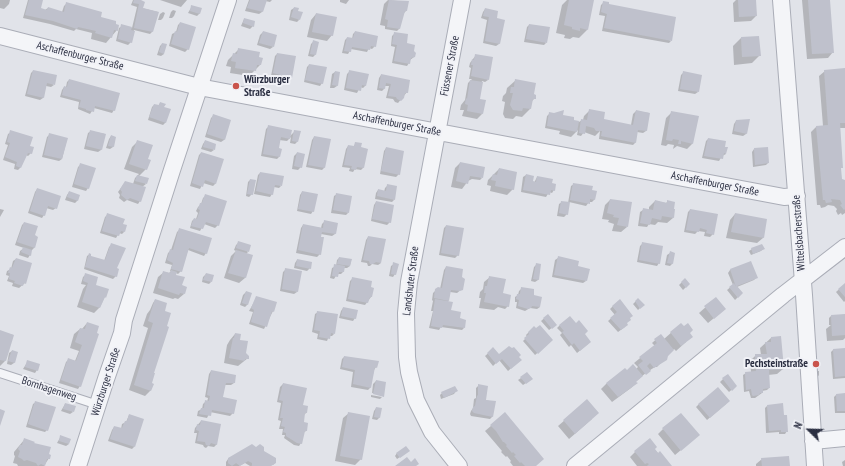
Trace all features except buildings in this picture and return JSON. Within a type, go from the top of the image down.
[{"type":"street","name":"Würzburger Straße","points":[[78,466],[228,0]]},
{"type":"street","name":"Füssener Straße","points":[[438,131],[462,0]]},
{"type":"street","name":"Wittelsbacherstraße","points":[[781,0],[797,196],[815,466]]},
{"type":"street","name":"Aschaffenburger Straße","points":[[0,36],[199,87],[784,197],[797,196]]},
{"type":"street","name":"Landshuter Straße","points":[[438,131],[409,282],[406,313],[407,356],[409,372],[415,395],[423,414],[432,432],[459,466]]},
{"type":"street","points":[[575,466],[783,295],[845,247]]},
{"type":"street","points":[[813,441],[845,438]]},
{"type":"lane","name":"Bornhagenweg","points":[[0,373],[98,405]]},
{"type":"place","name":"Würzburger Straße","points":[[236,86]]},
{"type":"place","name":"Pechsteinstraße","points":[[816,364]]}]
